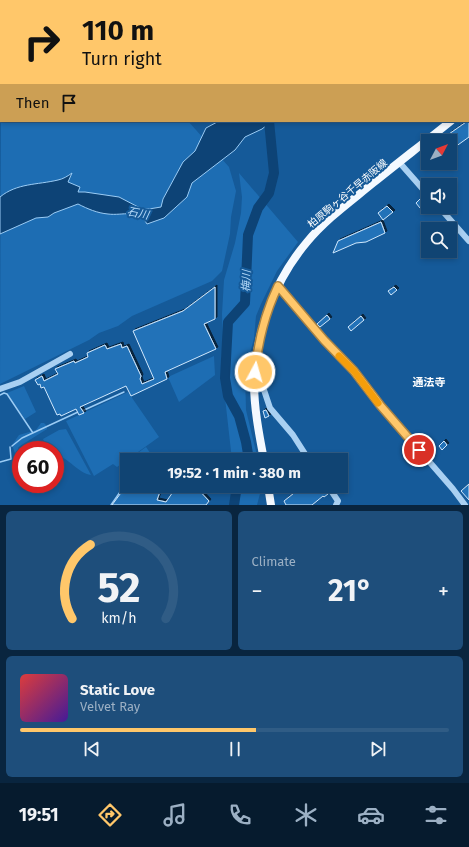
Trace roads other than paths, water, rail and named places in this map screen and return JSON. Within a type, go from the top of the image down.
[{"type":"main road","name":"柏原駒ヶ谷千早赤阪線","points":[[263,453],[255,403],[256,365],[262,328],[269,306],[278,286],[294,259],[316,232],[342,208],[450,122]]},
{"type":"main road","points":[[269,493],[271,505]]},
{"type":"street","points":[[399,162],[421,187]]},
{"type":"street","points":[[445,214],[469,241]]},
{"type":"street","points":[[278,286],[324,340],[354,371],[380,405],[453,489],[465,505]]},
{"type":"street","points":[[0,389],[20,382],[70,354]]},
{"type":"street","points":[[256,365],[260,371],[270,408],[293,435],[305,453]]},
{"type":"street","points":[[333,493],[338,501],[336,505]]},
{"type":"water","name":"石川","points":[[217,122],[271,122],[262,129],[245,137],[235,150],[192,183],[187,197],[164,218],[147,224],[143,219],[135,214],[104,213],[78,204],[54,213],[48,217],[36,218],[0,234],[0,197],[13,189],[60,180],[72,173],[68,182],[80,187],[78,192],[119,197],[142,209],[161,207],[163,199],[183,162],[195,151],[206,128]]},
{"type":"waterway","name":"梅川","points":[[248,453],[239,416],[228,396],[225,378],[228,322],[245,303],[248,235],[258,208],[269,193],[274,173],[269,122]]},
{"type":"waterway","points":[[82,411],[124,392]]},
{"type":"waterway","points":[[0,395],[4,393],[7,394],[33,433]]},
{"type":"waterway","points":[[18,441],[78,412]]},
{"type":"waterway","points":[[0,462],[11,459],[10,447]]},
{"type":"waterway","points":[[111,505],[120,492]]},
{"type":"waterway","name":"梅川","points":[[234,505],[236,493]]},
{"type":"district","name":"通法寺","points":[[429,382]]}]
